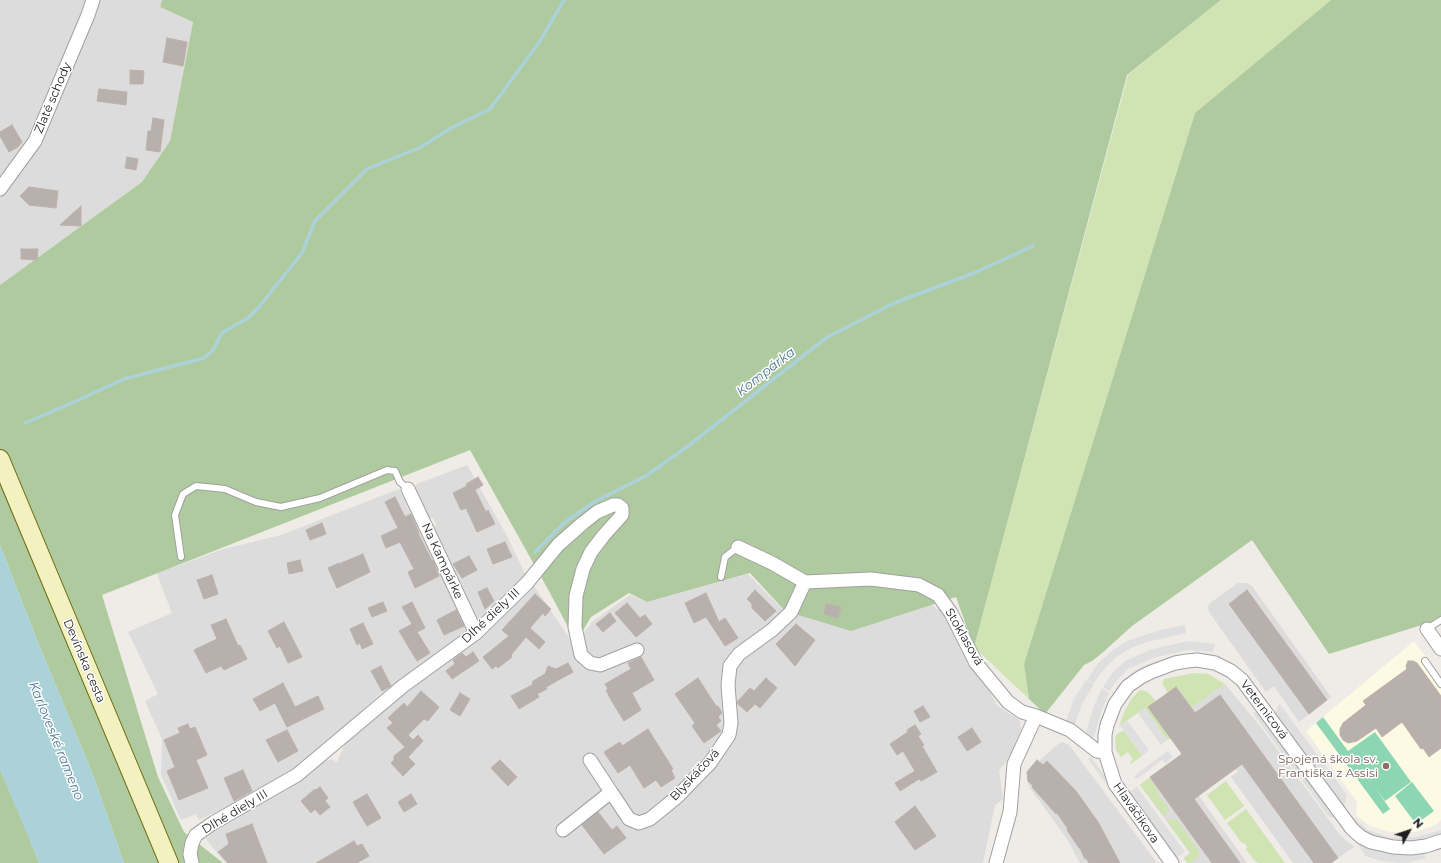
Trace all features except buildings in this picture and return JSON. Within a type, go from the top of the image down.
[{"type":"street","name":"Zlaté schody","points":[[0,189],[35,141],[93,0]]},
{"type":"street","name":"Devínska cesta","points":[[0,459],[169,863]]},
{"type":"street","name":"Na Kampárke","points":[[408,489],[476,633]]},
{"type":"street","name":"Dlhé diely III","points":[[192,863],[190,854],[192,843],[196,835],[297,775],[403,686],[476,633],[527,583],[558,545],[582,523],[597,512],[613,505],[618,505],[622,508],[622,515],[591,552],[583,569],[576,596],[575,627],[582,655],[590,663],[600,665],[637,650]]},
{"type":"street","points":[[738,547],[772,563],[805,582]]},
{"type":"street","name":"Stoklasová","points":[[805,582],[871,580],[919,585],[938,595],[951,613],[976,663],[1008,702],[1022,712],[1070,730],[1097,751],[1105,752]]},
{"type":"street","name":"Blyskáčová","points":[[590,760],[629,819],[639,823],[650,819],[677,797],[710,763],[729,735],[731,723],[728,685],[730,666],[739,654],[772,630],[791,612],[805,582]]},
{"type":"street","points":[[1427,629],[1441,649]]},
{"type":"street","name":"Veternicová","points":[[1123,692],[1141,676],[1175,663],[1197,660],[1223,666],[1246,684],[1352,829],[1361,837],[1371,842],[1393,848],[1419,847],[1441,841]]},
{"type":"street","name":"Hlaváčikova","points":[[1123,692],[1115,704],[1105,735],[1105,752],[1111,775],[1118,789],[1172,863]]},
{"type":"street","points":[[996,863],[1010,812],[1014,764],[1036,716]]},
{"type":"street","points":[[563,830],[611,792]]},
{"type":"lane","points":[[181,557],[175,515],[183,494],[196,486],[225,489],[256,502],[281,507],[320,498],[387,470],[395,471],[400,482],[408,489]]},
{"type":"lane","points":[[721,578],[725,557],[738,547]]},
{"type":"lane","points":[[1427,629],[1441,620]]},
{"type":"lane","points":[[1424,661],[1441,684]]},
{"type":"shaded area","points":[[0,0],[162,0],[160,7],[193,22],[170,141],[142,182],[0,285]]},
{"type":"shaded area","points":[[467,465],[506,534],[526,576],[483,620],[478,619],[434,528],[436,524],[433,518],[428,518],[415,490],[417,484]]},
{"type":"shaded area","points":[[399,489],[468,631],[379,695],[331,740],[292,770],[233,804],[199,820],[196,814],[181,820],[161,775],[162,739],[145,701],[158,694],[128,632],[172,613],[156,570],[172,568],[220,550],[281,535]]},
{"type":"shaded area","points":[[748,574],[794,621],[802,609],[930,602],[937,609],[941,609],[946,613],[997,705],[1020,721],[1021,729],[1010,758],[999,770],[1003,799],[995,805],[983,863],[225,863],[206,839],[218,827],[288,789],[326,760],[333,760],[337,762],[345,743],[412,686],[487,631],[532,583],[574,645],[593,621],[630,595],[647,602]]},
{"type":"shaded area","points":[[1238,583],[1246,583],[1252,586],[1331,697],[1299,722],[1274,686],[1266,692],[1209,612],[1208,607],[1210,603]]},
{"type":"shaded area","points":[[1185,625],[1186,633],[1147,642],[1131,648],[1116,657],[1104,669],[1094,683],[1087,680],[1098,663],[1127,641],[1160,630]]},
{"type":"shaded area","points":[[1188,641],[1215,644],[1213,652],[1188,650],[1153,658],[1128,669],[1109,691],[1103,687],[1113,672],[1125,661],[1150,650]]},
{"type":"shaded area","name":"Spojená škola sv. Františka z Assisi","points":[[1414,641],[1441,678],[1441,820],[1435,825],[1416,832],[1390,832],[1370,826],[1356,815],[1357,802],[1306,731]]},
{"type":"shaded area","points":[[1193,653],[1206,653],[1221,657],[1219,662],[1135,675],[1100,742],[1097,741],[1101,719],[1118,685],[1133,672],[1155,661]]},
{"type":"shaded area","points":[[1086,680],[1094,684],[1082,704],[1075,724],[1066,721],[1074,699]]},
{"type":"shaded area","points":[[1225,684],[1260,726],[1340,835],[1354,847],[1331,863],[1293,863],[1231,777],[1238,772],[1191,708]]},
{"type":"shaded area","points":[[1102,688],[1109,693],[1101,712],[1094,737],[1085,736],[1093,708]]},
{"type":"shaded area","points":[[1279,703],[1347,795],[1344,808],[1275,713]]},
{"type":"shaded area","points":[[1145,708],[1167,740],[1161,745],[1138,713]]},
{"type":"shaded area","points":[[1252,712],[1263,712],[1340,818],[1329,817]]},
{"type":"shaded area","points":[[1127,720],[1149,750],[1142,756],[1120,725]]},
{"type":"shaded area","points":[[1062,742],[1069,745],[1157,863],[1080,863],[1067,839],[1030,788],[1027,781],[1027,772]]},
{"type":"shaded area","points":[[1168,751],[1173,757],[1165,764],[1162,760],[1137,779],[1134,776]]},
{"type":"shaded area","points":[[1091,757],[1169,863],[1164,863],[1088,759]]},
{"type":"shaded area","points":[[1174,761],[1247,863],[1187,863],[1184,858],[1190,853],[1140,785]]},
{"type":"shaded area","points":[[1137,787],[1185,852],[1177,857],[1129,792]]},
{"type":"shaded area","points":[[1354,818],[1368,830],[1388,837],[1416,837],[1441,830],[1441,834],[1417,841],[1387,841],[1366,833],[1351,820]]},
{"type":"shaded area","points":[[1356,840],[1372,849],[1385,852],[1403,854],[1422,852],[1426,858],[1406,863],[1378,860],[1365,856]]},
{"type":"green space","points":[[162,0],[1221,0],[1127,75],[974,647],[956,597],[851,631],[785,611],[750,573],[647,602],[629,593],[591,617],[576,642],[470,450],[102,595],[158,777],[184,832],[223,863],[124,863],[93,775],[37,640],[0,545],[0,285],[142,182],[170,141],[193,22],[160,7]]},
{"type":"green space","points":[[1221,0],[1331,0],[1195,113],[1024,664],[1029,699],[974,647],[1128,75]]},
{"type":"green space","points":[[1331,0],[1441,0],[1441,619],[1329,654],[1252,540],[1132,626],[1101,654],[1084,665],[1045,714],[1029,699],[1024,664],[1195,113]]},
{"type":"green space","points":[[1193,673],[1208,674],[1225,684],[1191,708],[1176,687],[1168,693],[1162,683],[1164,679]]},
{"type":"green space","points":[[1140,690],[1149,693],[1156,702],[1171,738],[1167,740],[1145,708],[1119,726],[1125,710],[1132,698]]},
{"type":"green space","points":[[1323,717],[1348,751],[1375,732],[1411,782],[1385,801],[1374,786],[1390,809],[1383,814],[1316,723]]},
{"type":"green space","points":[[1124,730],[1142,756],[1131,764],[1130,762],[1133,760],[1128,752],[1121,757],[1116,750],[1115,739],[1117,734]]},
{"type":"green space","points":[[0,769],[26,830],[39,863],[0,863]]},
{"type":"green space","points":[[1149,778],[1159,791],[1157,793],[1169,809],[1165,812],[1167,815],[1164,817],[1140,785]]},
{"type":"green space","points":[[1226,781],[1244,806],[1225,820],[1207,795]]},
{"type":"green space","points":[[1412,782],[1434,811],[1416,824],[1395,796]]},
{"type":"green space","points":[[1246,809],[1285,863],[1258,863],[1246,850],[1247,847],[1245,843],[1242,843],[1227,823]]},
{"type":"green space","points":[[1170,818],[1172,821],[1176,819],[1200,853],[1198,854],[1199,857],[1191,863],[1187,863],[1184,858],[1190,853],[1167,821]]},
{"type":"water","name":"Karloveské rameno","points":[[0,545],[37,640],[93,775],[124,863],[39,863],[0,769]]},
{"type":"waterway","points":[[25,423],[124,379],[204,358],[213,350],[222,333],[248,318],[258,308],[302,253],[315,221],[367,169],[421,147],[451,128],[490,109],[540,41],[564,0]]},
{"type":"waterway","name":"Kompárka","points":[[535,552],[564,523],[594,502],[646,476],[688,446],[826,338],[894,303],[974,273],[1033,246]]},
{"type":"place","name":"Spojená škola sv. Františka z Assisi","points":[[1386,766]]}]
